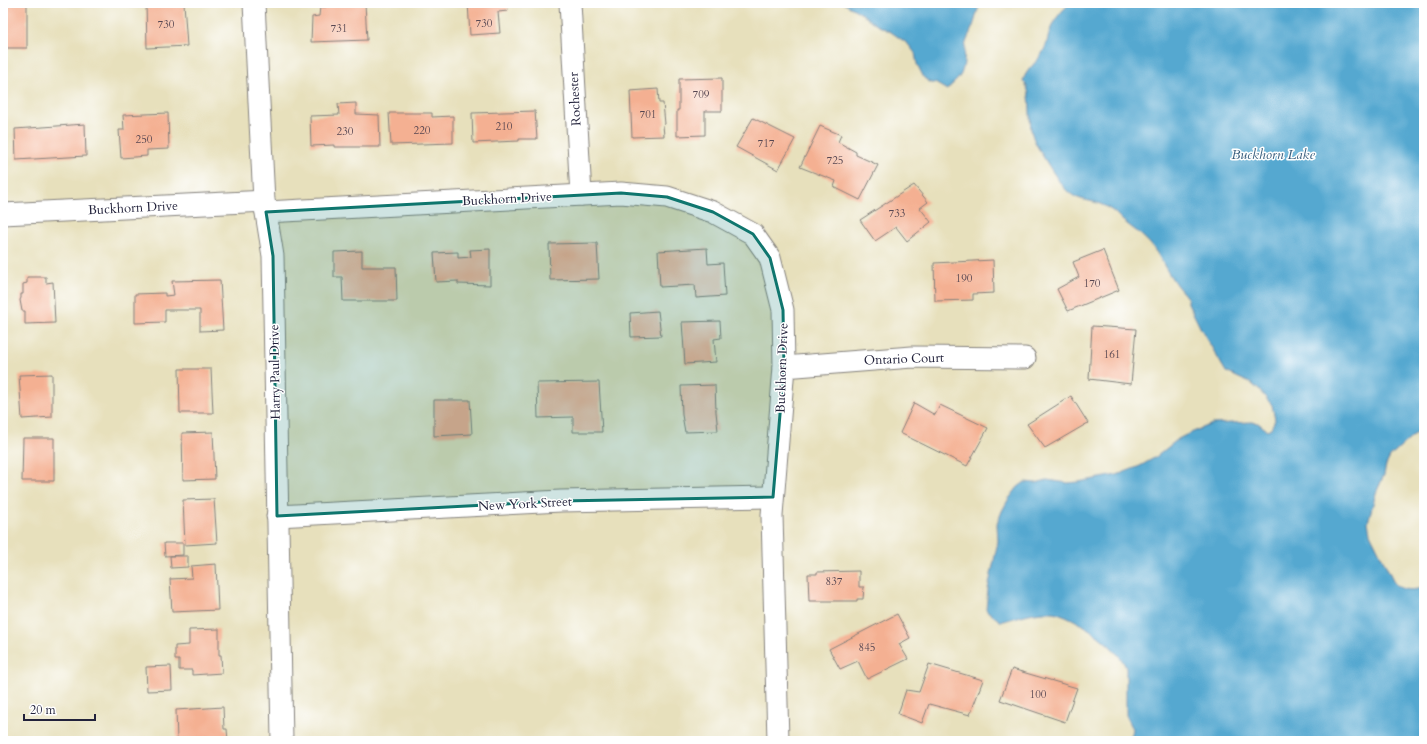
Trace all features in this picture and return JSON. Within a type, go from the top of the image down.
[{"type":"street","name":"Harry Paul Drive","points":[[254,3],[265,207],[273,256],[282,741]]},
{"type":"street","name":"Rochester","points":[[570,3],[581,195]]},
{"type":"street","name":"Buckhorn Drive","points":[[3,214],[265,207],[621,193],[667,197],[713,212],[753,234],[770,258],[783,310],[784,367],[772,515],[778,741]]},
{"type":"street","name":"Ontario Court","points":[[784,367],[912,357],[1025,358]]},
{"type":"street","name":"New York Street","points":[[277,516],[562,501],[773,497]]},
{"type":"highlighted area","points":[[621,193],[667,197],[713,212],[753,234],[770,258],[783,310],[784,367],[773,497],[561,501],[277,516],[273,256],[266,212]]},
{"type":"water","points":[[843,3],[981,3],[965,46],[964,64],[961,74],[947,90],[924,78],[917,64],[915,53],[908,44]]},
{"type":"water","name":"Buckhorn Lake","points":[[1070,3],[1424,3],[1424,426],[1390,457],[1376,493],[1368,522],[1370,533],[1395,584],[1409,590],[1424,587],[1424,741],[1130,741],[1133,729],[1126,715],[1126,668],[1115,651],[1095,633],[1061,614],[1040,612],[1000,621],[986,610],[988,589],[998,541],[997,524],[1008,500],[1018,487],[1025,482],[1036,483],[1047,480],[1068,483],[1117,475],[1140,466],[1156,457],[1178,439],[1212,424],[1251,422],[1258,423],[1267,430],[1271,428],[1275,420],[1272,405],[1259,390],[1252,384],[1226,372],[1201,329],[1188,303],[1188,299],[1175,283],[1149,242],[1110,209],[1101,204],[1078,198],[1067,191],[1036,145],[1031,128],[1028,91],[1023,81],[1029,69],[1043,52],[1051,28],[1055,21]]},
{"type":"building","points":[[3,3],[27,3],[27,48],[3,48]]},
{"type":"building","points":[[146,3],[184,3],[187,46],[147,48]]},
{"type":"building","points":[[325,3],[365,3],[367,40],[311,42],[312,17],[319,16],[320,7],[326,7]]},
{"type":"building","points":[[468,3],[507,3],[508,11],[498,12],[500,33],[470,35]]},
{"type":"building","points":[[722,78],[722,111],[705,111],[705,135],[677,136],[679,79]]},
{"type":"building","points":[[658,89],[659,103],[663,103],[665,124],[663,125],[664,136],[632,137],[630,91]]},
{"type":"building","points":[[356,103],[356,114],[379,115],[380,147],[334,147],[334,145],[311,146],[310,116],[339,115],[338,104]]},
{"type":"building","points":[[535,111],[537,139],[473,143],[472,113]]},
{"type":"building","points":[[168,113],[169,149],[147,150],[147,156],[121,158],[119,130],[124,130],[123,115]]},
{"type":"building","points":[[389,113],[432,113],[432,117],[453,116],[453,143],[391,145]]},
{"type":"building","points":[[753,118],[795,139],[778,170],[736,147]]},
{"type":"building","points":[[85,124],[86,156],[16,160],[15,129]]},
{"type":"building","points":[[820,126],[841,135],[838,142],[856,152],[856,155],[878,165],[860,200],[834,187],[836,181],[800,167]]},
{"type":"building","points":[[914,185],[928,202],[920,208],[931,222],[907,241],[896,227],[875,241],[860,220]]},
{"type":"building","points":[[597,243],[599,279],[550,280],[549,244]]},
{"type":"building","points":[[707,248],[708,264],[723,263],[725,296],[696,298],[695,285],[660,287],[658,251]]},
{"type":"building","points":[[490,249],[490,285],[458,284],[458,281],[436,282],[434,253],[458,252],[458,258],[471,257],[470,250]]},
{"type":"building","points":[[1103,250],[1119,290],[1068,311],[1057,289],[1079,277],[1073,262]]},
{"type":"building","points":[[362,251],[362,267],[396,267],[397,301],[343,301],[342,277],[334,277],[334,252]]},
{"type":"building","points":[[993,260],[994,293],[973,294],[973,300],[935,301],[934,263]]},
{"type":"building","points":[[27,277],[46,277],[46,283],[53,282],[55,323],[25,324],[25,311],[22,311],[20,300],[21,294],[23,294],[23,284],[27,283]]},
{"type":"building","points":[[220,280],[223,330],[200,331],[200,310],[165,310],[165,322],[135,323],[135,294],[165,293],[165,296],[174,295],[172,281]]},
{"type":"building","points":[[658,311],[661,336],[631,337],[630,313]]},
{"type":"building","points":[[720,321],[721,338],[714,339],[716,362],[685,364],[682,322]]},
{"type":"building","points":[[1092,326],[1136,329],[1131,384],[1089,379]]},
{"type":"building","points":[[179,369],[211,369],[213,413],[180,413]]},
{"type":"building","points":[[52,374],[52,417],[22,419],[19,375]]},
{"type":"building","points":[[599,382],[602,432],[573,432],[573,417],[538,418],[537,383]]},
{"type":"building","points":[[715,385],[718,431],[685,432],[682,415],[681,386]]},
{"type":"building","points":[[1071,396],[1088,423],[1045,448],[1027,424]]},
{"type":"building","points":[[434,400],[470,400],[472,434],[434,436]]},
{"type":"building","points":[[914,403],[935,415],[940,405],[988,428],[967,466],[900,433]]},
{"type":"building","points":[[213,432],[215,479],[183,480],[182,433]]},
{"type":"building","points":[[23,438],[54,438],[54,481],[22,481]]},
{"type":"building","points":[[214,499],[217,543],[185,545],[183,500]]},
{"type":"building","points":[[164,543],[183,543],[183,555],[165,556]]},
{"type":"building","points":[[170,556],[188,556],[188,567],[171,568]]},
{"type":"building","points":[[216,564],[218,610],[172,612],[170,579],[192,578],[191,566]]},
{"type":"building","points":[[859,571],[859,587],[864,587],[863,599],[857,599],[857,601],[809,601],[808,574],[817,574],[817,572]]},
{"type":"building","points":[[897,614],[910,638],[899,644],[908,659],[867,679],[858,661],[840,669],[829,649]]},
{"type":"building","points":[[219,629],[219,655],[221,655],[222,673],[192,675],[192,670],[179,670],[179,660],[175,660],[175,646],[189,645],[189,630]]},
{"type":"building","points":[[929,664],[983,680],[970,715],[929,704],[922,723],[898,714],[906,690],[919,692]]},
{"type":"building","points":[[171,666],[172,690],[147,691],[146,667]]},
{"type":"building","points":[[1012,669],[1077,688],[1065,722],[1000,700]]},
{"type":"building","points":[[223,707],[224,729],[227,729],[228,741],[177,741],[176,710]]}]
